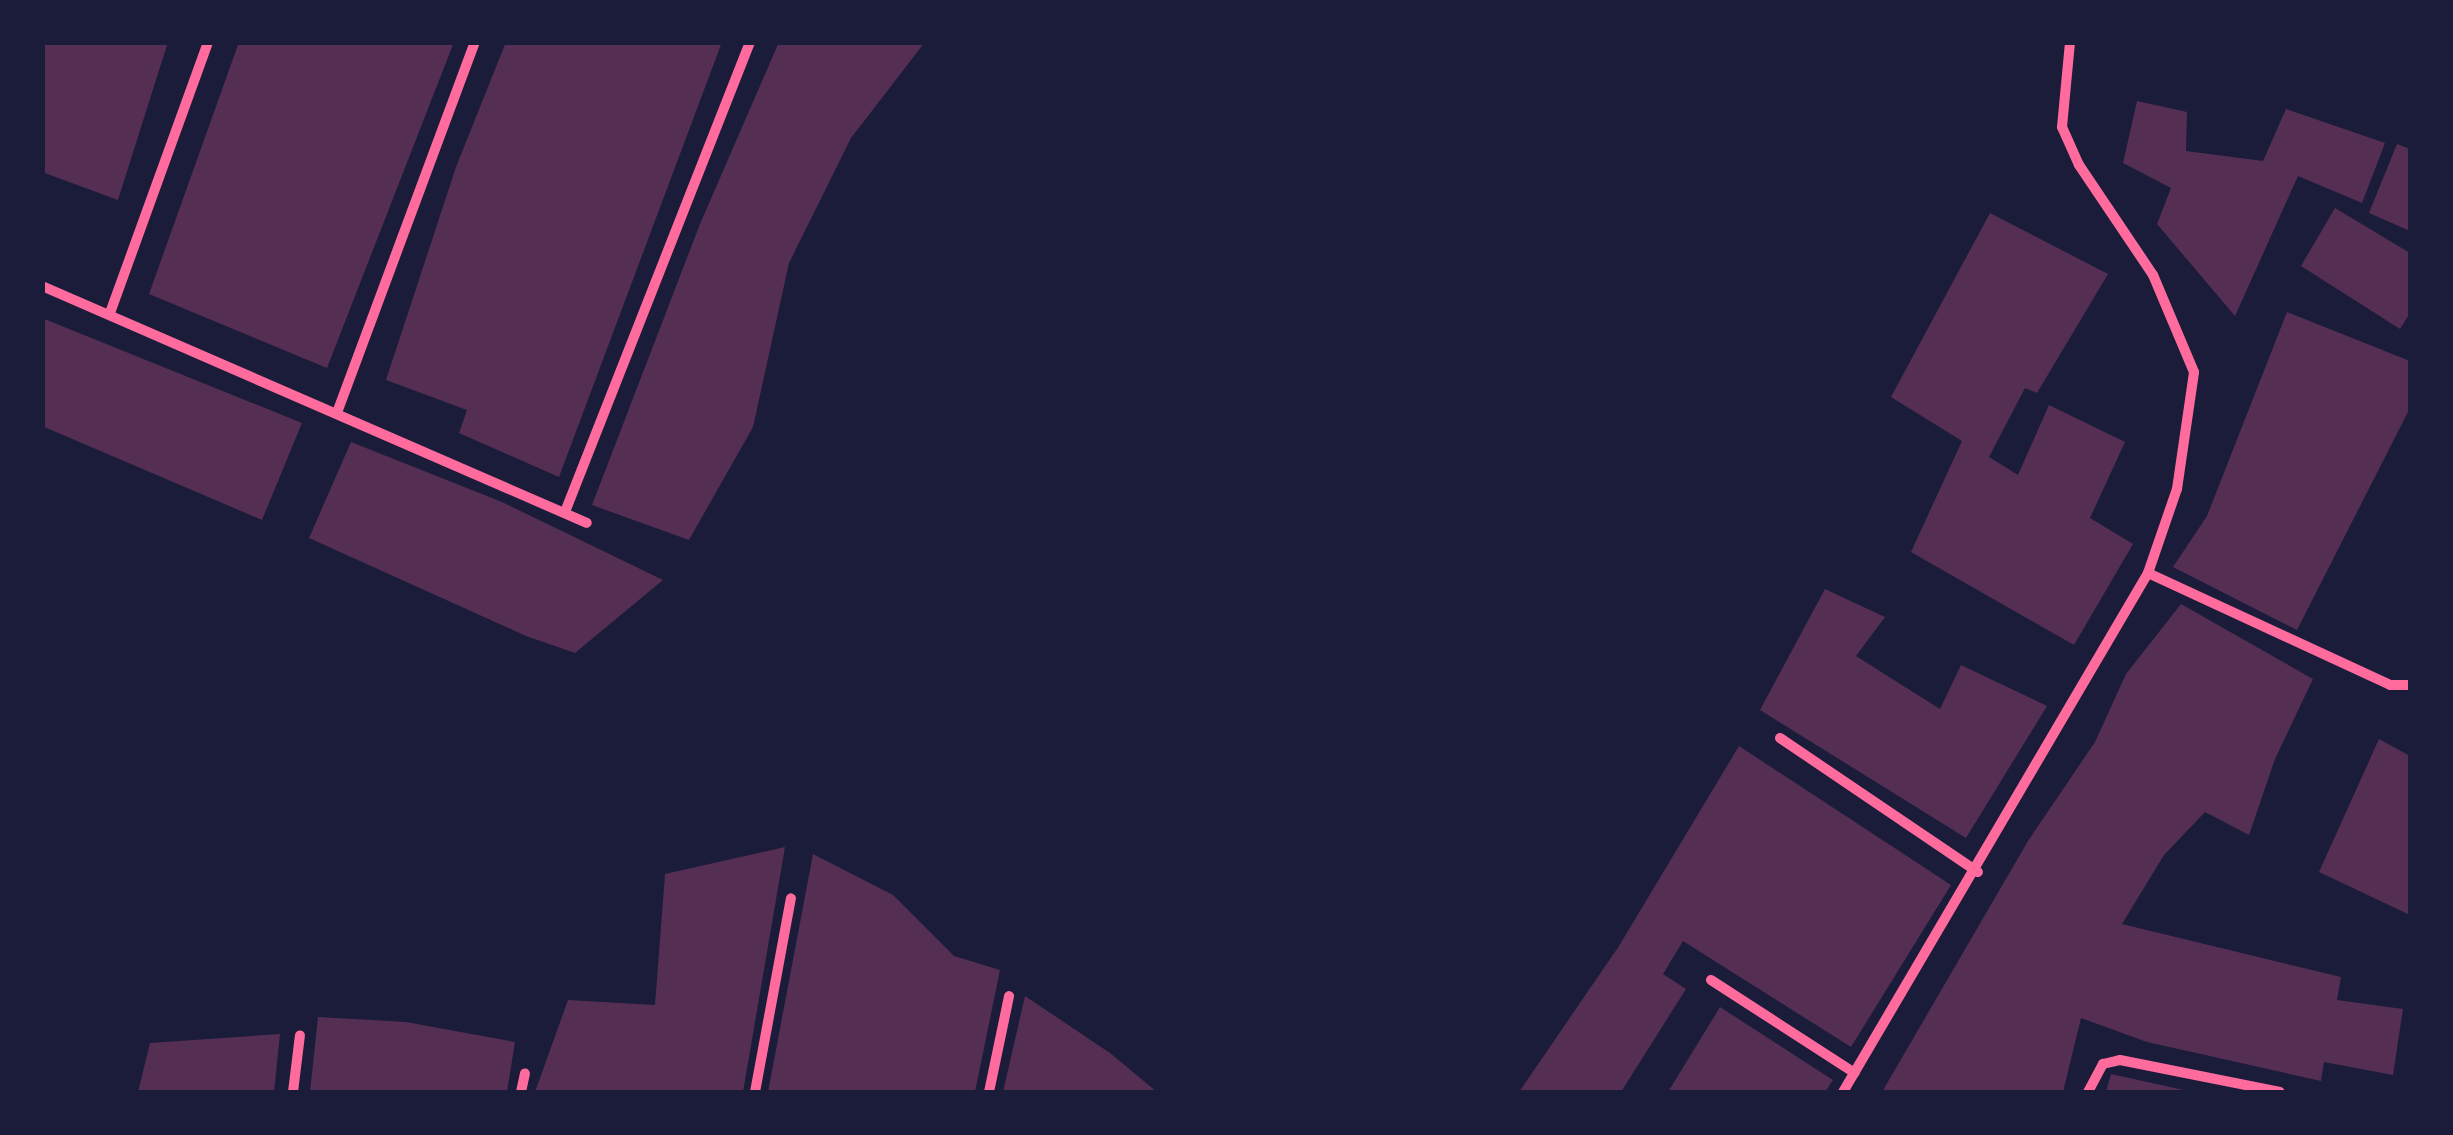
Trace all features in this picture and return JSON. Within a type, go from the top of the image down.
[{"type":"street","points":[[110,313],[208,42]]},
{"type":"street","points":[[338,410],[475,42]]},
{"type":"street","points":[[565,512],[750,42]]},
{"type":"street","points":[[1843,1092],[1978,872],[2062,714],[2148,573],[2177,489],[2194,372],[2153,275],[2078,165],[2062,127],[2070,42]]},
{"type":"street","points":[[42,286],[338,410],[587,523]]},
{"type":"street","points":[[2148,573],[2372,678],[2410,685]]},
{"type":"street","points":[[1780,738],[1978,872]]},
{"type":"street","points":[[755,1092],[790,898]]},
{"type":"street","points":[[1711,980],[1855,1073]]},
{"type":"street","points":[[989,1092],[1009,996]]},
{"type":"street","points":[[293,1092],[300,1035]]},
{"type":"street","points":[[2088,1092],[2103,1064],[2120,1060],[2280,1092]]},
{"type":"street","points":[[522,1092],[525,1073]]},
{"type":"building","points":[[42,42],[168,42],[118,200],[42,172]]},
{"type":"building","points":[[239,42],[454,42],[327,368],[149,294]]},
{"type":"building","points":[[506,42],[722,42],[559,477],[459,433],[467,410],[386,380],[456,167]]},
{"type":"building","points":[[779,42],[925,42],[851,138],[789,263],[753,427],[689,540],[592,505],[700,224]]},
{"type":"building","points":[[2137,101],[2187,112],[2186,151],[2263,161],[2286,109],[2385,143],[2362,203],[2298,176],[2235,316],[2157,224],[2171,188],[2123,163]]},
{"type":"building","points":[[2397,144],[2410,149],[2410,231],[2369,213]]},
{"type":"building","points":[[2335,208],[2410,253],[2410,313],[2400,329],[2301,266]]},
{"type":"building","points":[[1990,213],[2108,274],[2037,393],[2025,388],[1989,457],[2018,475],[2049,405],[2125,442],[2090,518],[2133,544],[2074,645],[1911,552],[1962,441],[1891,397]]},
{"type":"building","points":[[2287,312],[2410,361],[2410,408],[2297,630],[2173,567],[2207,516]]},
{"type":"building","points":[[42,318],[302,423],[262,520],[42,426]]},
{"type":"building","points":[[351,442],[502,502],[663,580],[575,653],[526,636],[309,538]]},
{"type":"building","points":[[1825,589],[1885,617],[1856,656],[1940,709],[1961,665],[2047,706],[1966,838],[1760,710]]},
{"type":"building","points":[[2181,604],[2313,679],[2275,759],[2249,835],[2205,812],[2164,855],[2122,924],[2341,977],[2337,1000],[2403,1009],[2393,1075],[2324,1062],[2321,1081],[2147,1042],[2081,1018],[2063,1092],[1882,1092],[2028,841],[2095,742],[2126,674]]},
{"type":"building","points":[[2379,739],[2410,756],[2410,915],[2319,872]]},
{"type":"building","points":[[1739,746],[1951,885],[1851,1047],[1683,941],[1663,974],[1686,989],[1621,1092],[1519,1092],[1619,946]]},
{"type":"building","points":[[785,847],[743,1092],[535,1092],[568,1000],[655,1005],[665,874]]},
{"type":"building","points":[[813,854],[893,895],[954,956],[1000,970],[975,1092],[768,1092]]},
{"type":"building","points":[[1025,996],[1110,1053],[1157,1092],[1003,1092]]},
{"type":"building","points":[[1720,1007],[1833,1080],[1825,1092],[1668,1092]]},
{"type":"building","points":[[318,1017],[406,1022],[515,1042],[507,1092],[310,1092]]},
{"type":"building","points":[[280,1034],[274,1092],[138,1092],[150,1043]]},
{"type":"building","points":[[2111,1074],[2188,1091],[2188,1092],[2106,1092]]}]
